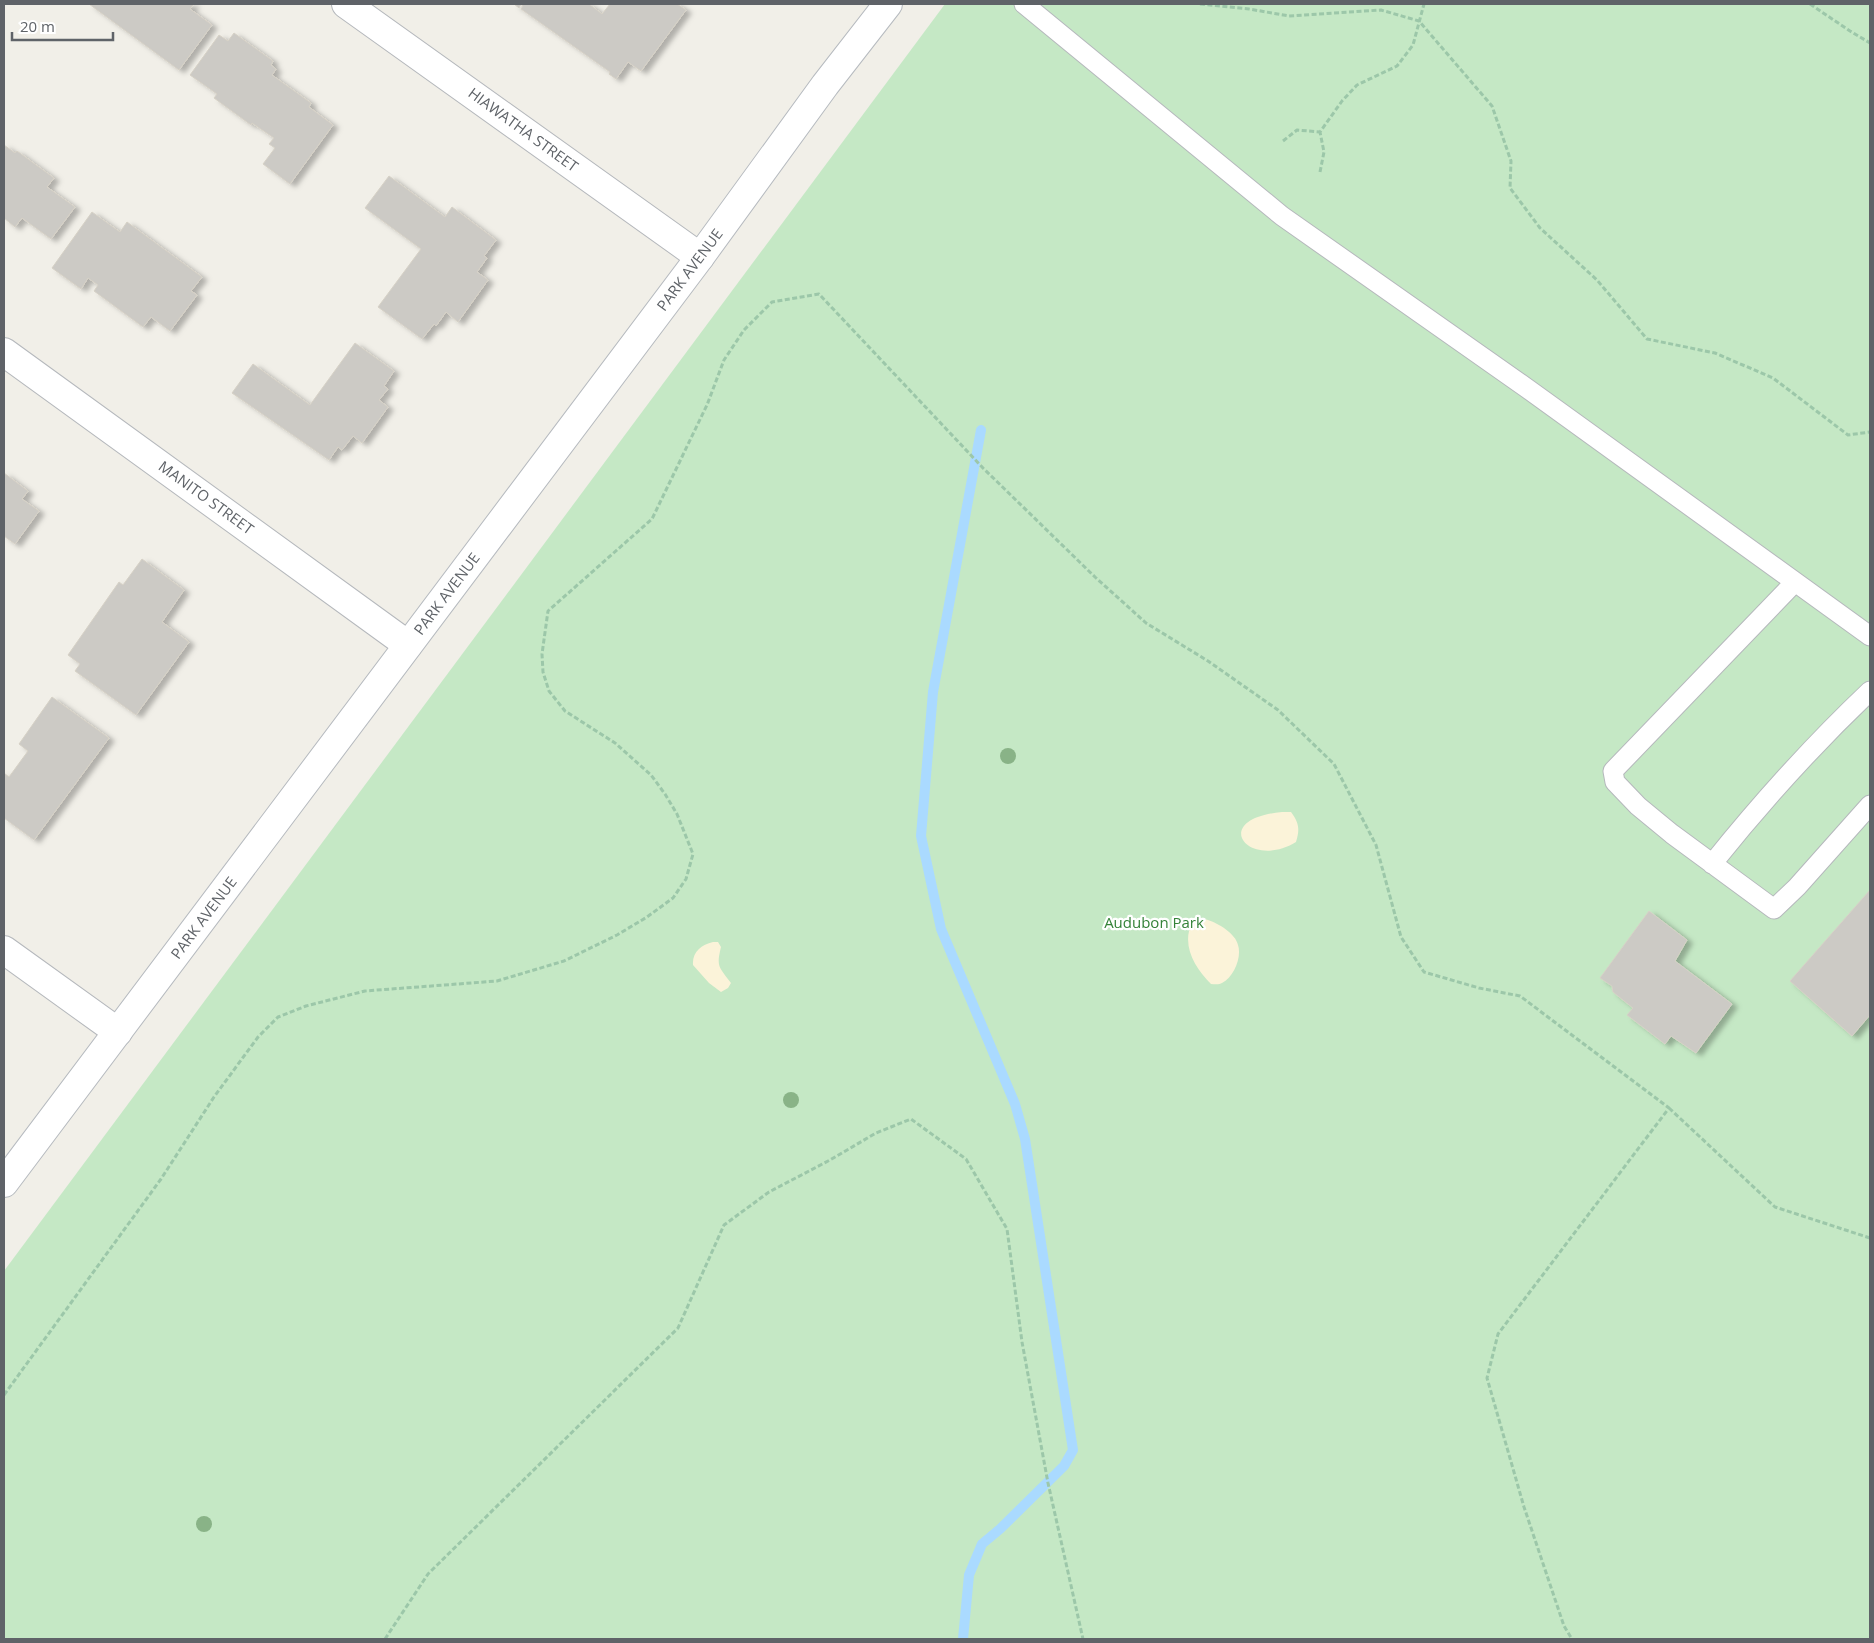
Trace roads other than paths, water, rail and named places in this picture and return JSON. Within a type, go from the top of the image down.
[{"type":"main road","name":"HIAWATHA STREET","points":[[346,4],[700,257]]},
{"type":"main road","name":"PARK AVENUE","points":[[4,1183],[700,257],[825,85],[888,4]]},
{"type":"main road","name":"MANITO STREET","points":[[4,352],[408,645]]},
{"type":"main road","points":[[4,950],[118,1032]]},
{"type":"lane","points":[[1024,4],[1282,216],[1528,389],[1870,636]]},
{"type":"lane","points":[[1795,582],[1613,771],[1615,782],[1638,806],[1672,834],[1774,909],[1797,887],[1870,805]]},
{"type":"lane","points":[[1712,864],[1747,821],[1829,730],[1870,692]]},
{"type":"waterway","points":[[963,1639],[969,1575],[982,1544],[1000,1529],[1064,1466],[1073,1450],[1025,1139],[1015,1104],[941,929],[921,836],[933,692],[981,430]]},
{"type":"park label","name":"Audubon Park","points":[[1154,923]]}]
